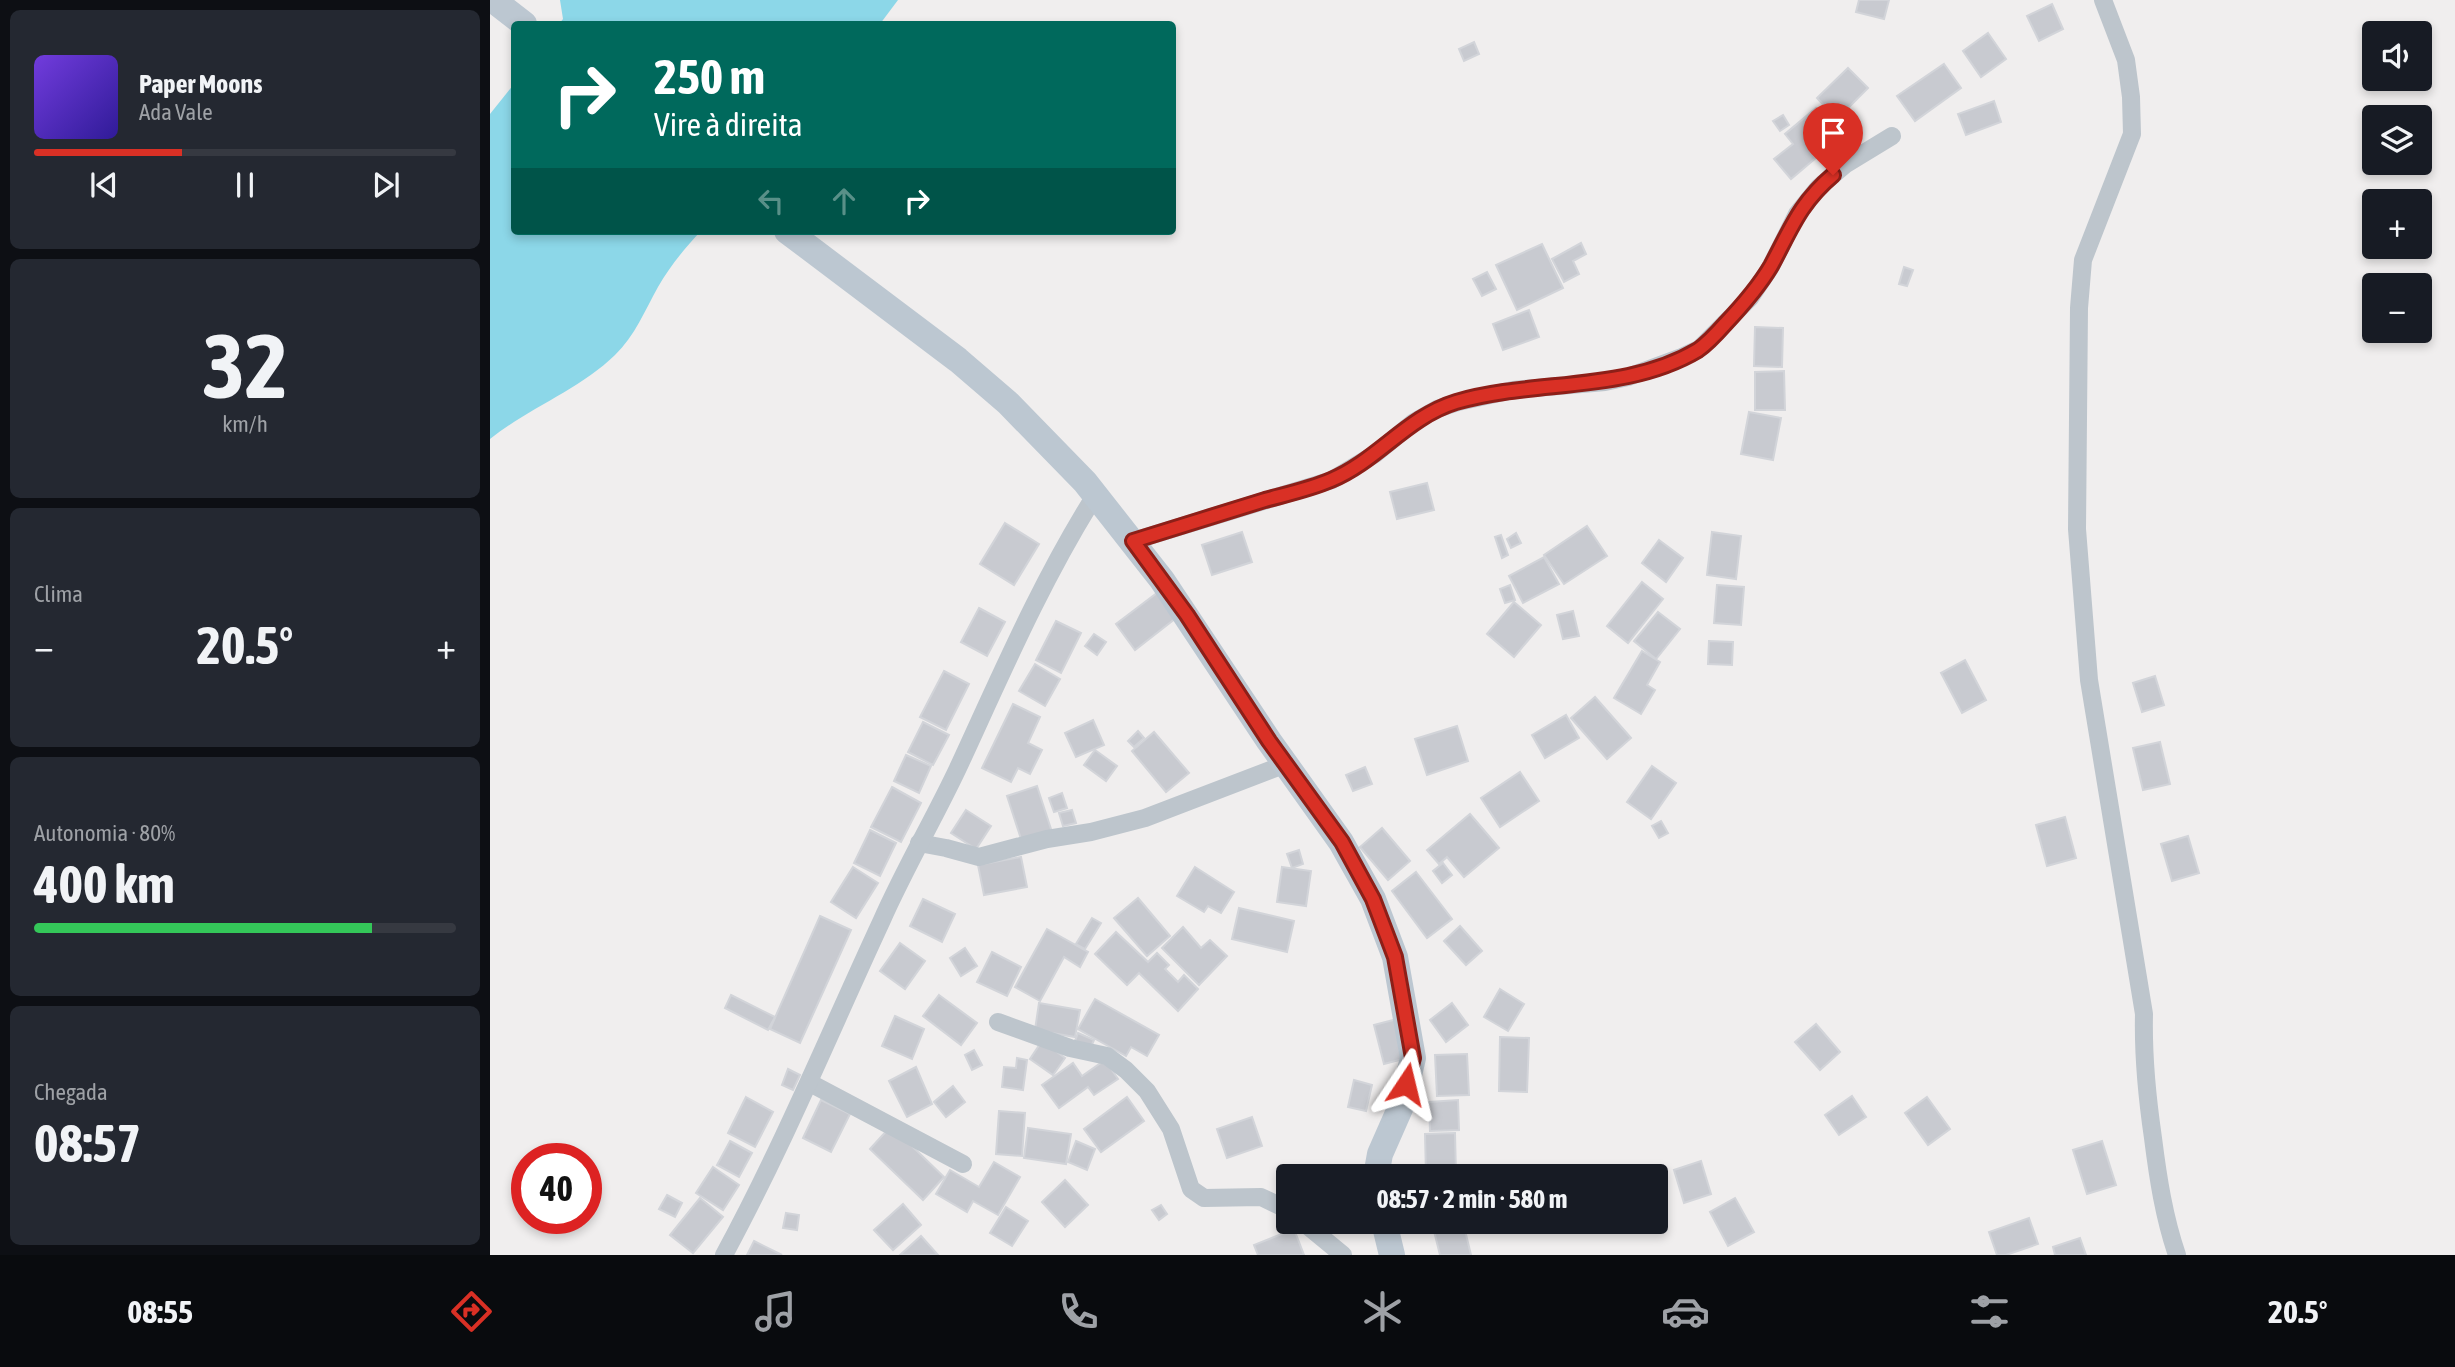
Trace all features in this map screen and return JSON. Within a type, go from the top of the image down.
[{"type":"street","points":[[2103,0],[2126,60],[2132,134],[2083,260],[2079,307],[2077,529],[2089,680],[2144,1014],[2143,1044],[2147,1093],[2160,1192],[2177,1255]]},
{"type":"street","points":[[496,2],[520,21]]},
{"type":"street","points":[[1133,541],[1332,480],[1374,454],[1414,422],[1437,409],[1513,390],[1605,382],[1628,377],[1699,349],[1750,298],[1770,268],[1797,214],[1819,187],[1846,164],[1892,136]]},
{"type":"street","points":[[792,235],[958,360],[1008,404],[1096,494],[1187,615],[1286,764],[1342,842],[1383,923],[1395,957],[1413,1058],[1402,1104],[1378,1164]]},
{"type":"street","points":[[724,1255],[810,1083],[868,950],[953,778],[1034,603],[1096,494]]},
{"type":"street","points":[[919,844],[946,848],[979,858],[1047,839],[1091,832],[1145,818],[1196,801],[1286,764]]},
{"type":"street","points":[[998,1022],[1070,1048],[1107,1056],[1126,1070],[1147,1091],[1171,1129],[1191,1189],[1204,1198],[1261,1197],[1276,1204]]},
{"type":"street","points":[[810,1083],[963,1164]]},
{"type":"street","points":[[1318,1234],[1343,1255]]},
{"type":"street","points":[[1387,1234],[1392,1255]]},
{"type":"water","points":[[560,0],[898,0],[882,21],[561,21]]},
{"type":"water","points":[[511,88],[511,235],[698,235],[668,272],[634,331],[615,355],[586,378],[490,439],[490,114]]},
{"type":"building","points":[[1859,0],[1889,0],[1884,19],[1856,12]]},
{"type":"building","points":[[2052,4],[2063,29],[2039,41],[2027,16]]},
{"type":"building","points":[[1988,33],[2006,59],[1981,77],[1963,51]]},
{"type":"building","points":[[1474,42],[1479,54],[1464,61],[1459,49]]},
{"type":"building","points":[[1944,64],[1961,88],[1915,121],[1897,96]]},
{"type":"building","points":[[1848,68],[1868,88],[1837,119],[1817,98]]},
{"type":"building","points":[[1994,101],[2001,122],[1966,135],[1958,114]]},
{"type":"building","points":[[1816,108],[1834,129],[1809,150],[1816,158],[1791,179],[1774,159],[1793,144],[1785,134]]},
{"type":"building","points":[[1783,115],[1789,125],[1780,131],[1773,121]]},
{"type":"building","points":[[1581,243],[1586,254],[1573,261],[1579,274],[1564,282],[1552,259]]},
{"type":"building","points":[[1542,244],[1563,288],[1517,310],[1496,265]]},
{"type":"building","points":[[1904,267],[1913,270],[1907,286],[1899,284]]},
{"type":"building","points":[[1487,272],[1496,289],[1482,296],[1473,279]]},
{"type":"building","points":[[1529,310],[1539,337],[1503,350],[1493,324]]},
{"type":"building","points":[[1755,327],[1783,328],[1782,367],[1754,366]]},
{"type":"building","points":[[1784,371],[1785,410],[1755,410],[1755,372]]},
{"type":"building","points":[[1749,412],[1781,418],[1773,460],[1741,454]]},
{"type":"building","points":[[1427,483],[1434,510],[1397,519],[1390,492]]},
{"type":"building","points":[[1005,523],[1039,544],[1014,585],[980,564]]},
{"type":"building","points":[[1587,526],[1607,556],[1564,584],[1544,555]]},
{"type":"building","points":[[1242,532],[1252,562],[1212,575],[1202,545]]},
{"type":"building","points":[[1712,532],[1741,536],[1736,579],[1707,575]]},
{"type":"building","points":[[1516,533],[1521,543],[1511,548],[1507,539]]},
{"type":"building","points":[[1501,535],[1508,555],[1502,558],[1495,537]]},
{"type":"building","points":[[1659,540],[1683,558],[1666,582],[1642,563]]},
{"type":"building","points":[[1544,557],[1559,584],[1523,603],[1509,576]]},
{"type":"building","points":[[1642,582],[1663,599],[1628,643],[1607,626]]},
{"type":"building","points":[[1510,585],[1515,600],[1505,603],[1500,589]]},
{"type":"building","points":[[1717,585],[1744,587],[1741,625],[1714,623]]},
{"type":"building","points":[[1157,593],[1176,618],[1135,650],[1116,624]]},
{"type":"building","points":[[1514,602],[1541,625],[1514,657],[1487,634]]},
{"type":"building","points":[[979,608],[1005,622],[987,656],[961,642]]},
{"type":"building","points":[[1573,611],[1579,636],[1563,639],[1557,615]]},
{"type":"building","points":[[1658,612],[1680,629],[1656,659],[1634,641]]},
{"type":"building","points":[[1056,621],[1081,633],[1061,673],[1036,660]]},
{"type":"building","points":[[1094,634],[1106,642],[1097,655],[1085,646]]},
{"type":"building","points":[[1709,641],[1733,642],[1732,665],[1708,664]]},
{"type":"building","points":[[1642,651],[1660,662],[1647,685],[1655,690],[1641,714],[1614,698]]},
{"type":"building","points":[[1965,660],[1986,700],[1962,713],[1941,673]]},
{"type":"building","points":[[1035,664],[1060,679],[1045,706],[1019,691]]},
{"type":"building","points":[[944,671],[969,684],[946,730],[920,717]]},
{"type":"building","points":[[2155,676],[2164,705],[2142,712],[2133,683]]},
{"type":"building","points":[[1595,697],[1631,738],[1607,759],[1571,718]]},
{"type":"building","points":[[1013,704],[1040,717],[1028,743],[1042,750],[1030,774],[1018,768],[1011,782],[982,768]]},
{"type":"building","points":[[1566,715],[1579,738],[1545,758],[1532,735]]},
{"type":"building","points":[[1093,720],[1104,745],[1076,757],[1065,733]]},
{"type":"building","points":[[923,722],[949,735],[933,765],[908,752]]},
{"type":"building","points":[[1457,726],[1468,761],[1427,775],[1415,739]]},
{"type":"building","points":[[1138,731],[1144,738],[1134,747],[1128,741]]},
{"type":"building","points":[[1154,732],[1189,773],[1166,792],[1132,751]]},
{"type":"building","points":[[2160,742],[2170,784],[2143,790],[2133,748]]},
{"type":"building","points":[[1095,750],[1117,766],[1106,781],[1084,765]]},
{"type":"building","points":[[906,755],[931,766],[919,793],[894,781]]},
{"type":"building","points":[[1652,766],[1676,783],[1651,819],[1627,802]]},
{"type":"building","points":[[1365,767],[1372,784],[1353,791],[1346,775]]},
{"type":"building","points":[[1520,772],[1539,801],[1500,827],[1481,798]]},
{"type":"building","points":[[1037,786],[1052,832],[1022,842],[1007,796]]},
{"type":"building","points":[[892,787],[921,803],[901,842],[871,827]]},
{"type":"building","points":[[1062,793],[1067,808],[1054,812],[1049,798]]},
{"type":"building","points":[[966,810],[991,826],[976,849],[951,833]]},
{"type":"building","points":[[1072,810],[1076,823],[1063,826],[1059,813]]},
{"type":"building","points":[[1470,814],[1499,848],[1464,877],[1447,857],[1439,864],[1427,850]]},
{"type":"building","points":[[2065,817],[2076,858],[2047,866],[2036,825]]},
{"type":"building","points":[[1661,821],[1668,833],[1659,838],[1652,826]]},
{"type":"building","points":[[1382,828],[1410,861],[1388,880],[1360,847]]},
{"type":"building","points":[[870,830],[896,843],[880,876],[854,863]]},
{"type":"building","points":[[2188,836],[2199,873],[2172,881],[2161,844]]},
{"type":"building","points":[[1299,850],[1303,864],[1292,868],[1287,854]]},
{"type":"building","points":[[1021,857],[1027,887],[984,895],[978,865]]},
{"type":"building","points":[[1443,863],[1452,875],[1442,883],[1433,871]]},
{"type":"building","points":[[853,867],[878,883],[856,918],[831,902]]},
{"type":"building","points":[[1195,867],[1234,892],[1221,913],[1208,906],[1204,912],[1177,896]]},
{"type":"building","points":[[1282,867],[1311,871],[1306,906],[1277,902]]},
{"type":"building","points":[[1416,872],[1452,919],[1427,938],[1392,891]]},
{"type":"building","points":[[1138,898],[1170,936],[1147,956],[1114,918]]},
{"type":"building","points":[[923,899],[955,914],[942,942],[910,926]]},
{"type":"building","points":[[1239,908],[1294,921],[1287,952],[1232,939]]},
{"type":"building","points":[[820,916],[851,930],[800,1043],[770,1029]]},
{"type":"building","points":[[1092,918],[1101,923],[1085,949],[1076,944]]},
{"type":"building","points":[[1460,926],[1482,951],[1466,965],[1444,941]]},
{"type":"building","points":[[1183,927],[1201,948],[1210,940],[1227,956],[1199,985],[1162,948]]},
{"type":"building","points":[[1047,929],[1088,952],[1080,967],[1064,957],[1040,1001],[1015,987]]},
{"type":"building","points":[[1116,932],[1148,962],[1157,953],[1169,965],[1165,969],[1178,982],[1184,975],[1198,989],[1178,1011],[1139,973],[1127,985],[1095,954]]},
{"type":"building","points":[[900,943],[925,961],[905,989],[880,971]]},
{"type":"building","points":[[965,948],[977,966],[961,976],[950,958]]},
{"type":"building","points":[[992,952],[1021,967],[1007,996],[977,982]]},
{"type":"building","points":[[1500,989],[1524,1004],[1508,1031],[1484,1017]]},
{"type":"building","points":[[731,995],[775,1017],[768,1030],[725,1008]]},
{"type":"building","points":[[939,995],[977,1023],[961,1045],[923,1016]]},
{"type":"building","points":[[1095,999],[1159,1035],[1147,1056],[1131,1047],[1126,1056],[1078,1029]]},
{"type":"building","points":[[1039,1003],[1080,1010],[1075,1037],[1035,1030]]},
{"type":"building","points":[[1452,1003],[1468,1025],[1446,1042],[1430,1020]]},
{"type":"building","points":[[895,1016],[924,1029],[912,1059],[882,1046]]},
{"type":"building","points":[[1397,1019],[1407,1058],[1384,1064],[1374,1025]]},
{"type":"building","points":[[1816,1024],[1840,1052],[1820,1070],[1795,1042]]},
{"type":"building","points":[[1078,1033],[1094,1040],[1091,1047],[1075,1041]]},
{"type":"building","points":[[1500,1037],[1529,1038],[1527,1092],[1499,1091]]},
{"type":"building","points":[[1042,1041],[1065,1058],[1053,1075],[1030,1059]]},
{"type":"building","points":[[974,1050],[982,1065],[972,1070],[965,1055]]},
{"type":"building","points":[[1467,1054],[1469,1095],[1437,1096],[1435,1055]]},
{"type":"building","points":[[1017,1058],[1027,1060],[1023,1090],[1002,1087],[1004,1067],[1016,1068]]},
{"type":"building","points":[[1105,1060],[1118,1079],[1094,1095],[1088,1087],[1059,1108],[1042,1085],[1073,1063],[1082,1076]]},
{"type":"building","points":[[916,1067],[932,1104],[907,1117],[889,1081]]},
{"type":"building","points":[[788,1069],[800,1075],[793,1090],[782,1085]]},
{"type":"building","points":[[1354,1080],[1372,1085],[1366,1111],[1348,1107]]},
{"type":"building","points":[[953,1086],[965,1102],[946,1117],[934,1102]]},
{"type":"building","points":[[1852,1096],[1866,1117],[1839,1135],[1825,1115]]},
{"type":"building","points":[[746,1097],[773,1112],[755,1147],[728,1133]]},
{"type":"building","points":[[1127,1097],[1144,1121],[1101,1152],[1084,1129]]},
{"type":"building","points":[[1927,1097],[1950,1129],[1928,1145],[1905,1113]]},
{"type":"building","points":[[821,1100],[850,1114],[831,1152],[803,1138]]},
{"type":"building","points":[[1458,1100],[1459,1130],[1430,1131],[1429,1102]]},
{"type":"building","points":[[999,1111],[1025,1113],[1022,1156],[996,1154]]},
{"type":"building","points":[[1252,1117],[1262,1146],[1227,1158],[1217,1129]]},
{"type":"building","points":[[891,1126],[944,1177],[923,1200],[870,1149]]},
{"type":"building","points":[[1028,1128],[1071,1134],[1066,1164],[1024,1158]]},
{"type":"building","points":[[1455,1133],[1456,1164],[1426,1164],[1425,1134]]},
{"type":"building","points":[[730,1141],[752,1153],[739,1177],[717,1165]]},
{"type":"building","points":[[1076,1141],[1095,1149],[1087,1170],[1068,1162]]},
{"type":"building","points":[[2102,1141],[2116,1185],[2087,1194],[2073,1150]]},
{"type":"building","points":[[1701,1161],[1711,1194],[1684,1203],[1674,1170]]},
{"type":"building","points":[[994,1162],[1020,1177],[998,1215],[973,1201],[967,1212],[936,1194],[950,1170],[979,1187]]},
{"type":"building","points":[[713,1167],[739,1185],[723,1210],[696,1193]]},
{"type":"building","points":[[1065,1180],[1088,1205],[1065,1227],[1042,1202]]},
{"type":"building","points":[[667,1195],[682,1203],[675,1217],[659,1209]]},
{"type":"building","points":[[700,1198],[723,1217],[693,1253],[670,1235]]},
{"type":"building","points":[[1735,1198],[1754,1232],[1728,1246],[1710,1212]]},
{"type":"building","points":[[903,1204],[921,1225],[893,1250],[874,1230]]},
{"type":"building","points":[[1161,1205],[1167,1214],[1159,1220],[1152,1210]]},
{"type":"building","points":[[1006,1207],[1028,1221],[1012,1246],[990,1233]]},
{"type":"building","points":[[786,1213],[799,1215],[797,1230],[783,1228]]},
{"type":"building","points":[[2029,1218],[2038,1244],[2006,1255],[1997,1255],[1989,1232]]},
{"type":"building","points":[[1282,1234],[1296,1234],[1304,1255],[1258,1255],[1254,1245]]},
{"type":"building","points":[[1435,1234],[1466,1234],[1471,1255],[1440,1255]]},
{"type":"building","points":[[921,1236],[938,1255],[900,1255]]},
{"type":"building","points":[[2080,1238],[2086,1255],[2055,1255],[2053,1247]]},
{"type":"building","points":[[754,1241],[782,1255],[747,1255]]},
{"type":"route","points":[[1406,1084],[1413,1058],[1405,1013],[1395,957],[1373,899],[1342,842],[1269,741],[1187,615],[1133,541],[1332,480],[1374,454],[1414,422],[1437,409],[1513,390],[1605,382],[1628,377],[1699,349],[1750,298],[1770,268],[1797,214],[1819,187],[1833,175]]}]
